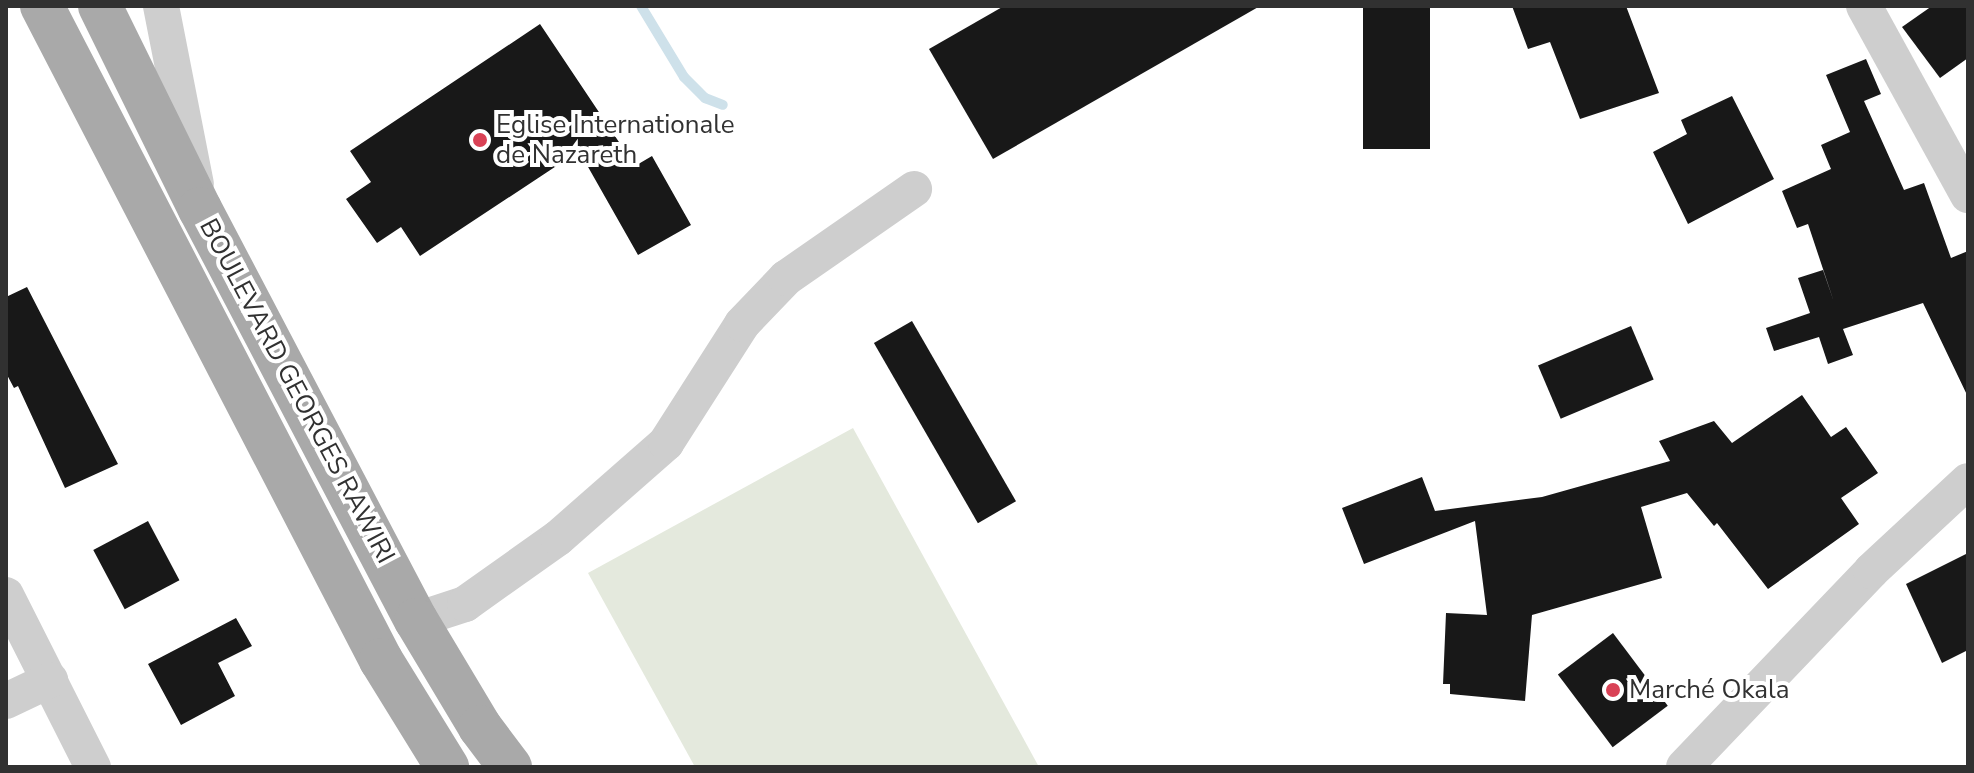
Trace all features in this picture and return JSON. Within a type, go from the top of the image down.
[{"type":"main road","name":"BOULEVARD GEORGES RAWIRI","points":[[42,6],[381,660],[447,767]]},
{"type":"main road","name":"BOULEVARD GEORGES RAWIRI","points":[[100,6],[200,209],[416,620],[480,727],[510,767]]},
{"type":"street","points":[[161,6],[200,209]]},
{"type":"street","points":[[1864,6],[1968,195]]},
{"type":"street","points":[[416,620],[465,604],[558,538],[666,443],[742,324],[786,278],[914,189]]},
{"type":"street","points":[[1684,767],[1871,571],[1968,481]]},
{"type":"street","points":[[6,595],[93,767]]},
{"type":"street","points":[[6,701],[50,680]]},
{"type":"shaded area","points":[[853,428],[1039,767],[695,767],[588,573]]},
{"type":"building","points":[[1004,6],[1260,6],[993,159],[929,49]]},
{"type":"building","points":[[1363,6],[1430,6],[1430,149],[1363,149]]},
{"type":"building","points":[[1512,6],[1626,6],[1659,93],[1580,119],[1550,42],[1528,49]]},
{"type":"building","points":[[1932,6],[1968,6],[1968,58],[1940,78],[1902,27]]},
{"type":"building","name":"Eglise Internationale de Nazareth","points":[[540,24],[635,166],[652,156],[691,225],[638,255],[579,151],[420,256],[401,227],[377,243],[346,199],[371,182],[350,151]]},
{"type":"building","points":[[1866,59],[1881,94],[1864,101],[1904,190],[1924,183],[1951,258],[1968,251],[1968,397],[1923,303],[1843,329],[1853,355],[1828,364],[1819,337],[1774,351],[1766,328],[1810,313],[1798,278],[1823,270],[1834,302],[1808,224],[1797,228],[1782,191],[1831,169],[1821,145],[1850,132],[1826,75]]},
{"type":"building","points":[[1732,96],[1774,179],[1688,224],[1653,152],[1687,134],[1681,120]]},
{"type":"building","points":[[27,287],[118,464],[65,488],[18,386],[14,388],[6,373],[6,297]]},
{"type":"building","points":[[912,321],[1016,501],[978,523],[874,343]]},
{"type":"building","points":[[1631,326],[1654,379],[1561,419],[1538,365]]},
{"type":"building","points":[[1802,395],[1831,437],[1846,427],[1878,473],[1841,498],[1859,524],[1768,589],[1717,523],[1714,526],[1687,493],[1641,507],[1662,578],[1532,615],[1525,701],[1450,694],[1450,684],[1443,684],[1446,613],[1487,615],[1475,521],[1364,564],[1342,508],[1422,477],[1435,511],[1542,497],[1670,461],[1659,441],[1714,421],[1732,443]]},
{"type":"building","points":[[148,521],[179,580],[125,609],[93,550]]},
{"type":"building","points":[[1968,553],[1968,650],[1942,663],[1906,584]]},
{"type":"building","points":[[236,618],[252,646],[218,663],[235,696],[181,725],[148,664]]},
{"type":"building","name":"Marché Okala","points":[[1613,633],[1668,706],[1613,747],[1558,675]]},
{"type":"waterway","points":[[641,6],[684,77],[705,98],[723,105]]},
{"type":"place","name":"Eglise Internationale de Nazareth","points":[[480,140]]},
{"type":"place","name":"Marché Okala","points":[[1613,690]]}]
